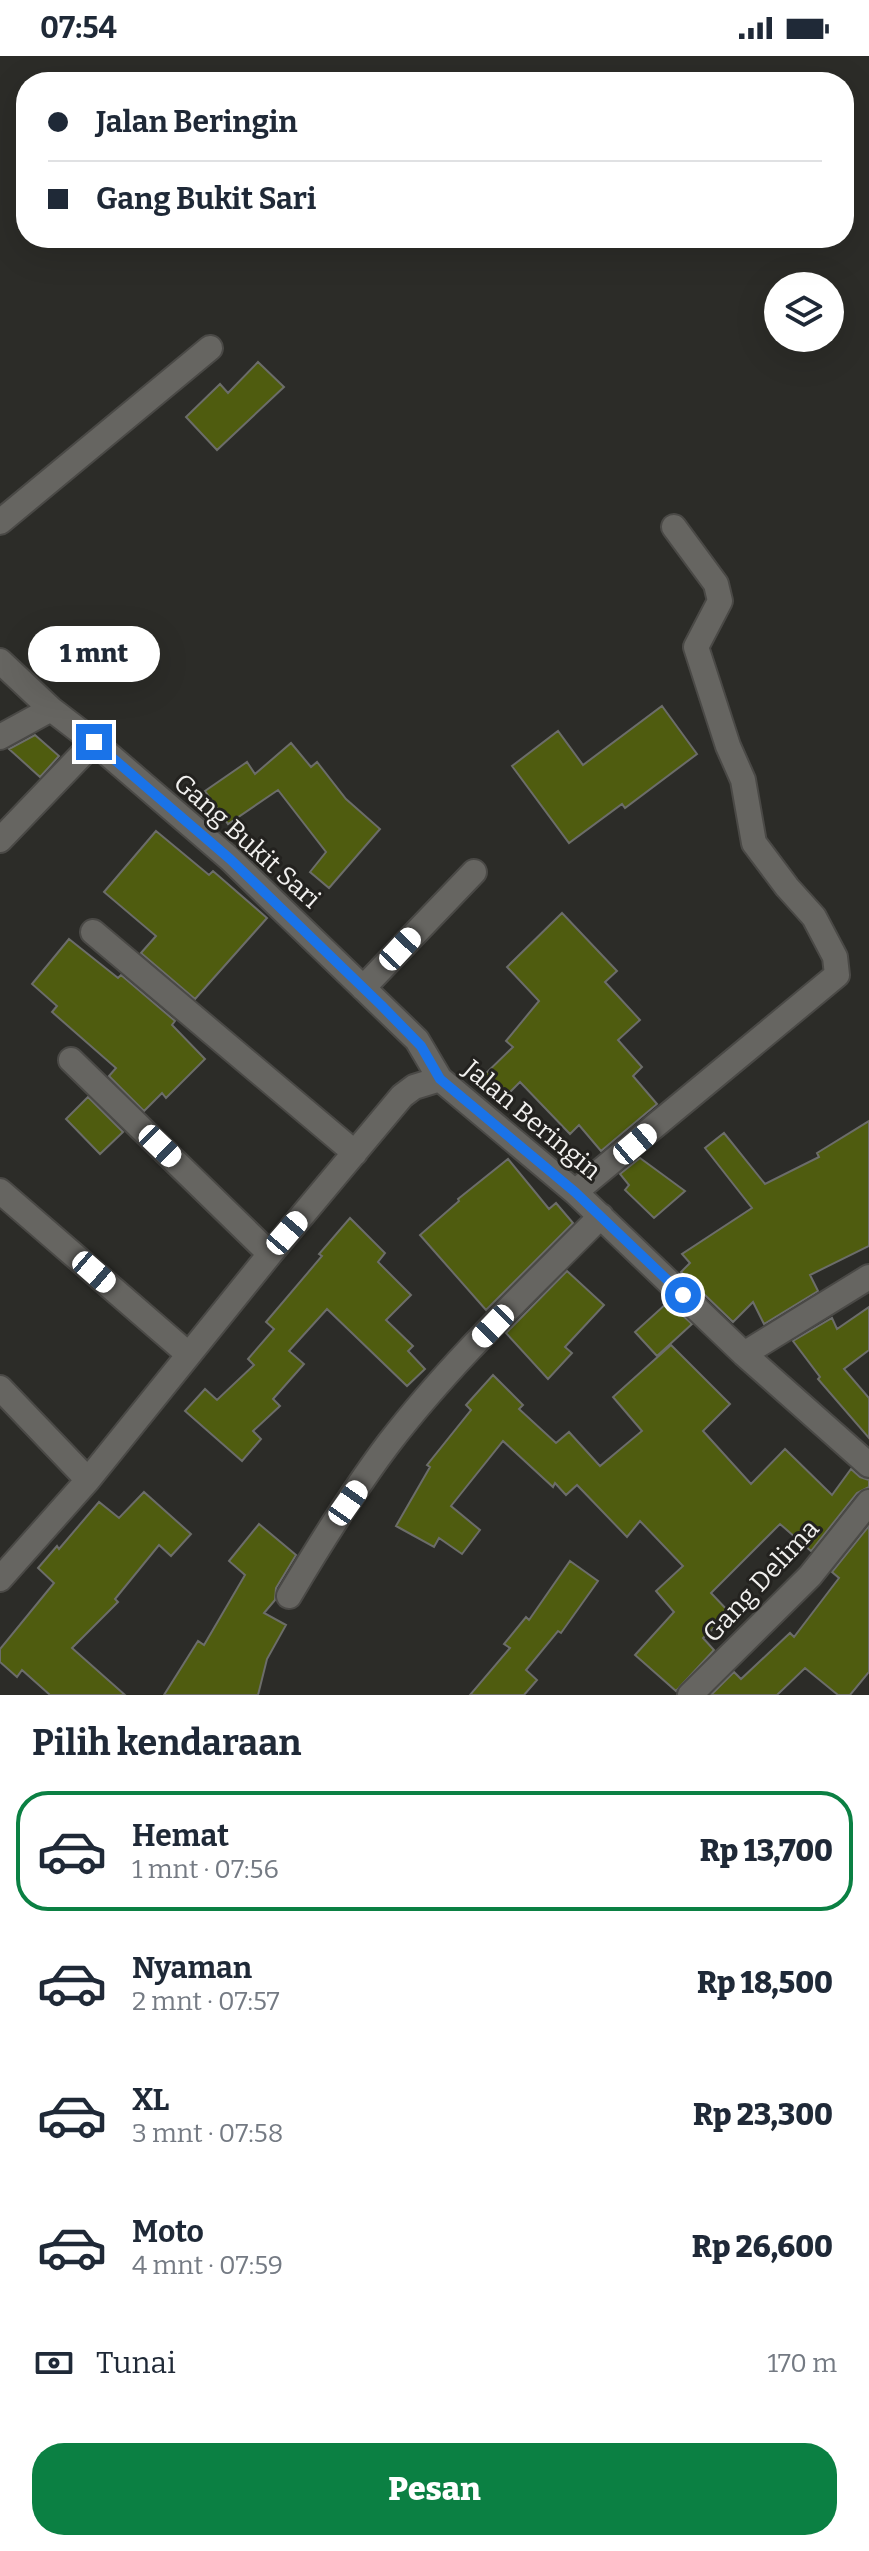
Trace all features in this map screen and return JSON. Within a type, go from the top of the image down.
[{"type":"street","points":[[0,522],[210,348]]},
{"type":"street","points":[[575,1192],[837,975],[835,957],[814,917],[754,843],[743,780],[728,746],[696,647],[720,601],[716,584],[674,527]]},
{"type":"street","name":"Gang Bukit Sari","points":[[0,661],[51,709],[230,859],[417,1040],[440,1079]]},
{"type":"street","points":[[0,737],[51,709]]},
{"type":"street","points":[[0,840],[94,742]]},
{"type":"street","points":[[363,988],[474,872]]},
{"type":"street","points":[[93,932],[355,1153]]},
{"type":"street","points":[[71,1060],[270,1254]]},
{"type":"street","name":"Jalan Beringin","points":[[0,1579],[88,1480],[402,1096],[414,1087],[440,1079],[575,1192],[744,1354],[869,1465]]},
{"type":"street","points":[[0,1191],[188,1354]]},
{"type":"street","points":[[289,1596],[334,1522],[398,1433],[451,1369],[601,1216]]},
{"type":"street","points":[[744,1354],[869,1277]]},
{"type":"street","points":[[0,1388],[88,1480]]},
{"type":"street","name":"Gang Delima","points":[[690,1695],[810,1576],[869,1502]]},
{"type":"building","points":[[258,362],[284,387],[217,450],[186,417],[220,384],[228,393]]},
{"type":"building","points":[[662,706],[697,754],[625,808],[622,804],[569,843],[512,766],[558,731],[583,765]]},
{"type":"building","points":[[35,735],[59,756],[40,777],[9,749]]},
{"type":"building","points":[[291,743],[311,767],[317,762],[346,799],[380,829],[329,888],[310,872],[326,852],[278,790],[228,824],[205,791],[247,762],[255,774]]},
{"type":"building","points":[[156,831],[209,875],[213,871],[267,918],[195,999],[141,953],[156,936],[104,892]]},
{"type":"building","points":[[562,913],[617,971],[605,982],[640,1020],[618,1040],[642,1067],[633,1076],[657,1104],[601,1151],[579,1125],[570,1134],[520,1082],[498,1104],[477,1082],[513,1047],[506,1041],[539,1001],[507,967]]},
{"type":"building","points":[[69,939],[118,978],[121,975],[175,1021],[172,1025],[205,1059],[166,1098],[162,1093],[144,1111],[109,1076],[116,1068],[52,1012],[57,1006],[32,984]]},
{"type":"building","points":[[88,1097],[123,1132],[100,1154],[66,1119]]},
{"type":"building","points":[[869,1121],[869,1246],[810,1275],[818,1291],[764,1324],[753,1302],[733,1322],[681,1272],[690,1263],[682,1254],[752,1208],[705,1148],[724,1133],[765,1184],[819,1157],[817,1153]]},
{"type":"building","points":[[640,1158],[685,1191],[654,1218],[625,1190],[629,1185],[620,1174]]},
{"type":"building","points":[[508,1159],[549,1209],[556,1203],[573,1223],[486,1310],[420,1235],[458,1199]]},
{"type":"building","points":[[350,1218],[385,1253],[378,1262],[411,1295],[386,1320],[413,1346],[408,1351],[425,1369],[407,1386],[327,1309],[289,1351],[304,1364],[273,1399],[280,1406],[253,1431],[261,1439],[242,1461],[185,1411],[205,1389],[217,1400],[254,1365],[248,1359],[274,1329],[266,1322]]},
{"type":"building","points":[[567,1271],[604,1305],[565,1347],[572,1353],[548,1379],[506,1333]]},
{"type":"building","points":[[668,1302],[692,1324],[657,1356],[635,1332]]},
{"type":"building","points":[[869,1307],[869,1350],[844,1369],[869,1398],[869,1438],[818,1379],[820,1377],[793,1341],[832,1318],[837,1329]]},
{"type":"building","points":[[671,1345],[730,1404],[703,1431],[751,1484],[785,1449],[832,1495],[851,1469],[869,1480],[869,1487],[857,1493],[811,1551],[780,1524],[711,1593],[730,1613],[703,1638],[714,1650],[676,1691],[635,1655],[674,1612],[656,1591],[683,1566],[640,1521],[627,1537],[577,1485],[566,1495],[503,1441],[451,1506],[480,1530],[462,1554],[439,1538],[434,1547],[396,1526],[430,1467],[427,1465],[471,1410],[466,1405],[493,1375],[523,1405],[519,1409],[556,1443],[569,1432],[600,1466],[642,1431],[613,1397]]},
{"type":"building","points":[[144,1492],[191,1534],[171,1556],[159,1545],[115,1599],[118,1602],[72,1648],[125,1695],[50,1695],[22,1670],[17,1677],[0,1662],[0,1649],[54,1583],[38,1568],[57,1546],[59,1549],[99,1502],[119,1518]]},
{"type":"building","points":[[259,1524],[296,1555],[276,1588],[275,1600],[264,1613],[286,1625],[267,1659],[258,1695],[164,1695],[198,1641],[204,1645],[245,1575],[229,1561]]},
{"type":"building","points":[[869,1526],[869,1672],[850,1695],[838,1695],[805,1668],[777,1695],[711,1695],[734,1672],[741,1679],[790,1633],[794,1637],[839,1578],[832,1572]]},
{"type":"building","points":[[570,1561],[598,1581],[561,1633],[558,1631],[526,1670],[537,1680],[524,1695],[470,1695],[510,1648],[504,1644],[526,1617],[529,1620]]},
{"type":"route","points":[[94,742],[230,859],[417,1040],[440,1079],[575,1192],[683,1295]]}]
